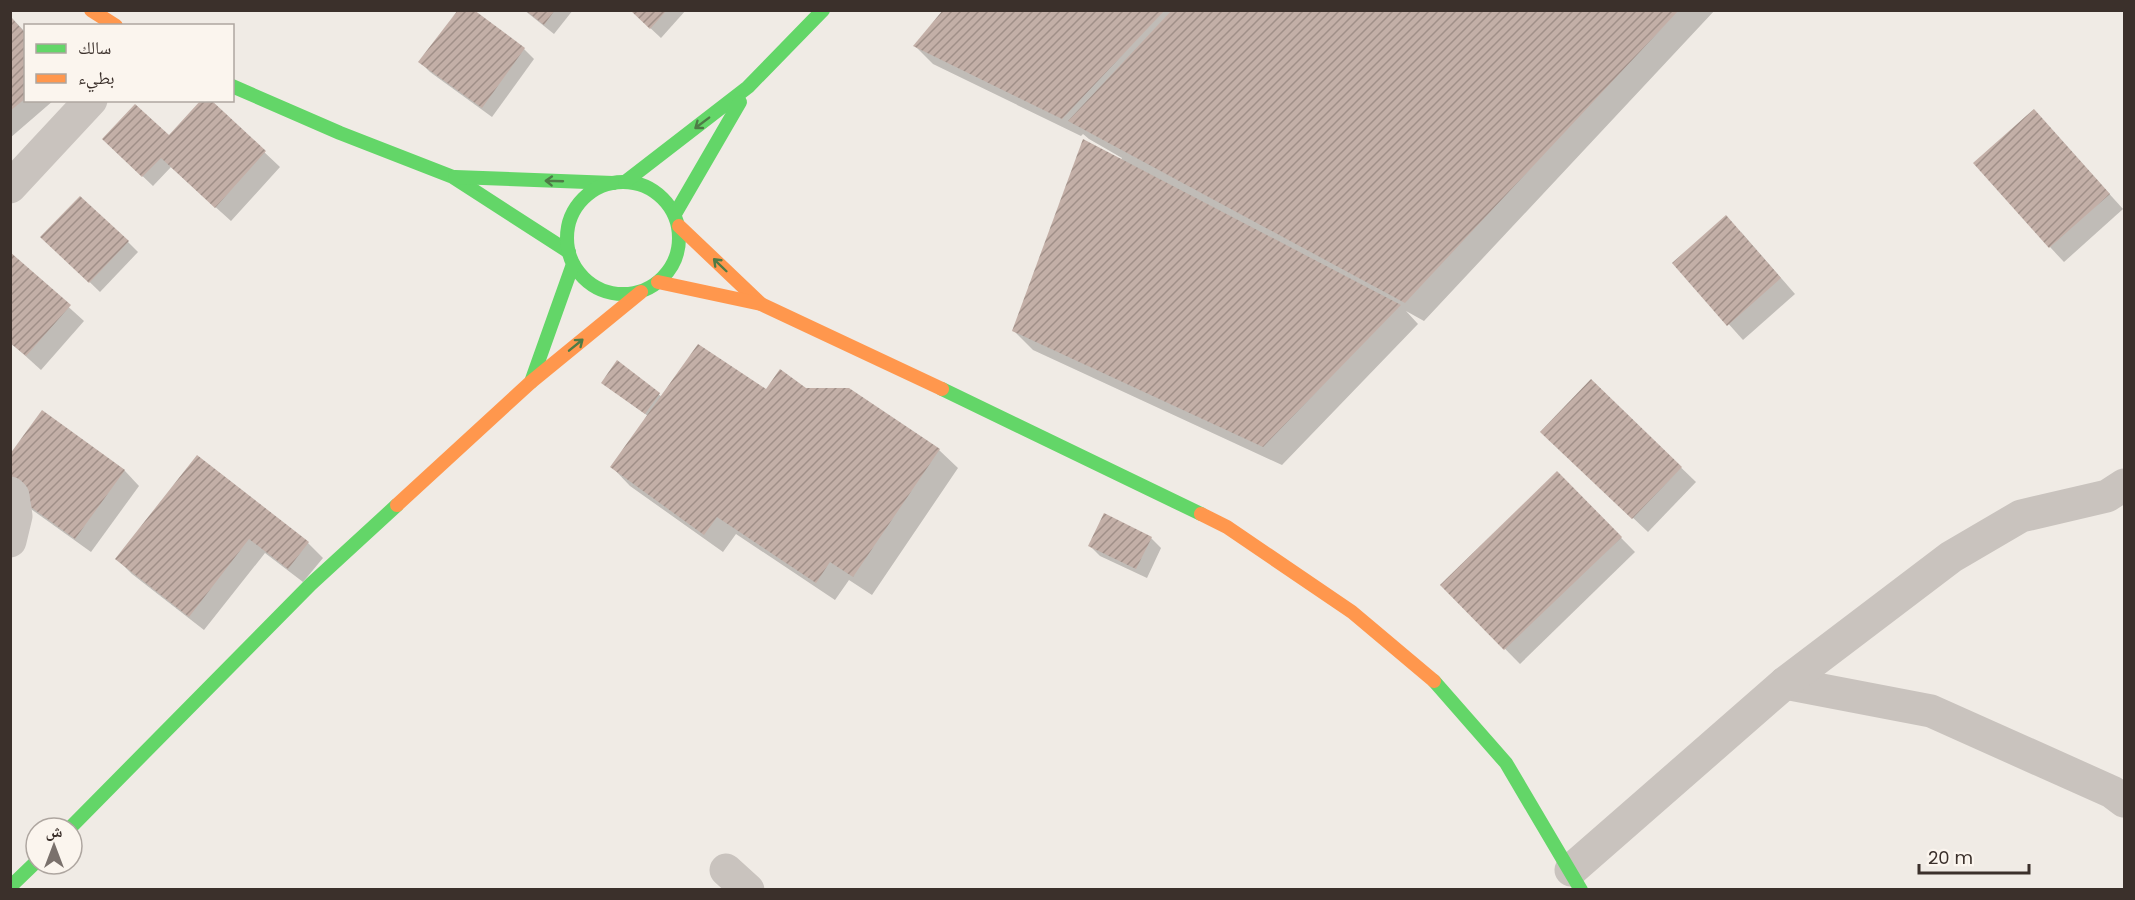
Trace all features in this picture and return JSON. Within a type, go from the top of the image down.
[{"type":"street","points":[[91,10],[113,24]]},
{"type":"street","points":[[641,292],[626,295],[610,293],[595,287],[582,276],[571,258],[567,234],[571,216],[581,200],[595,189],[619,182],[748,87],[822,10]]},
{"type":"street","points":[[234,87],[340,133],[453,177],[571,258]]},
{"type":"street","points":[[82,816],[311,584],[531,382],[641,292],[669,272],[677,258],[680,242],[677,220],[748,87]]},
{"type":"street","points":[[10,187],[89,102]]},
{"type":"street","points":[[453,177],[640,184],[655,191],[666,201],[677,220],[761,304]]},
{"type":"street","points":[[531,382],[571,258]]},
{"type":"street","points":[[658,282],[761,304],[989,411],[1227,527],[1352,612],[1430,676],[1506,763],[1576,880],[1785,683],[1951,557],[2021,516],[2107,496],[2124,485]]},
{"type":"street","points":[[10,494],[13,496],[16,516],[10,541]]},
{"type":"street","points":[[1785,683],[1931,711],[2112,792],[2124,801]]},
{"type":"street","points":[[11,888],[24,874]]},
{"type":"building","points":[[458,10],[474,10],[525,48],[482,108],[418,62]]},
{"type":"building","points":[[525,10],[555,10],[544,25]]},
{"type":"building","points":[[630,10],[667,10],[650,29]]},
{"type":"building","points":[[943,10],[1165,10],[1062,119],[913,46]]},
{"type":"building","points":[[1172,10],[1679,10],[1405,303],[1068,121]]},
{"type":"building","points":[[10,16],[24,32],[24,100],[10,111]]},
{"type":"building","points":[[199,102],[213,102],[266,151],[215,208],[161,158],[142,177],[102,139],[135,104],[169,135]]},
{"type":"building","points":[[2034,109],[2110,194],[2049,248],[1973,163]]},
{"type":"building","points":[[1083,139],[1401,305],[1263,447],[1012,331]]},
{"type":"building","points":[[80,196],[129,241],[89,283],[40,237]]},
{"type":"building","points":[[1726,215],[1781,278],[1727,326],[1672,263]]},
{"type":"building","points":[[10,252],[71,305],[26,356],[10,343]]},
{"type":"building","points":[[698,344],[766,389],[780,369],[806,388],[849,388],[940,449],[853,577],[830,562],[816,583],[717,517],[704,535],[610,467]]},
{"type":"building","points":[[617,360],[660,393],[645,414],[601,383]]},
{"type":"building","points":[[1591,379],[1682,467],[1632,519],[1540,432]]},
{"type":"building","points":[[42,410],[125,470],[75,539],[10,492],[10,454]]},
{"type":"building","points":[[197,455],[309,542],[288,569],[249,539],[189,617],[115,559]]},
{"type":"building","points":[[1557,471],[1622,537],[1504,650],[1440,585]]},
{"type":"building","points":[[1104,513],[1152,537],[1136,569],[1088,546]]},
{"type":"traffic: fast","points":[[625,182],[748,87],[823,10]]},
{"type":"traffic: fast","points":[[234,87],[340,133],[453,177],[569,252]]},
{"type":"traffic: fast","points":[[675,214],[740,102]]},
{"type":"traffic: fast","points":[[455,177],[613,183]]},
{"type":"traffic: fast","points":[[623,182],[644,186],[663,198],[675,217],[679,238],[675,259],[663,278],[644,290],[623,294],[602,290],[583,278],[571,259],[567,238],[571,217],[583,198],[602,186],[623,182]]},
{"type":"traffic: fast","points":[[531,382],[573,264]]},
{"type":"traffic: fast","points":[[942,389],[1201,514]]},
{"type":"traffic: fast","points":[[82,816],[311,584],[397,505]]},
{"type":"traffic: fast","points":[[1434,681],[1506,763],[1581,890]]},
{"type":"traffic: fast","points":[[10,887],[24,874]]},
{"type":"traffic: slow","points":[[91,10],[113,24]]},
{"type":"traffic: slow","points":[[679,226],[761,304]]},
{"type":"traffic: slow","points":[[658,282],[761,304],[942,389]]},
{"type":"traffic: slow","points":[[397,505],[531,382],[641,292]]},
{"type":"traffic: slow","points":[[1201,514],[1227,527],[1352,612],[1434,681]]}]
